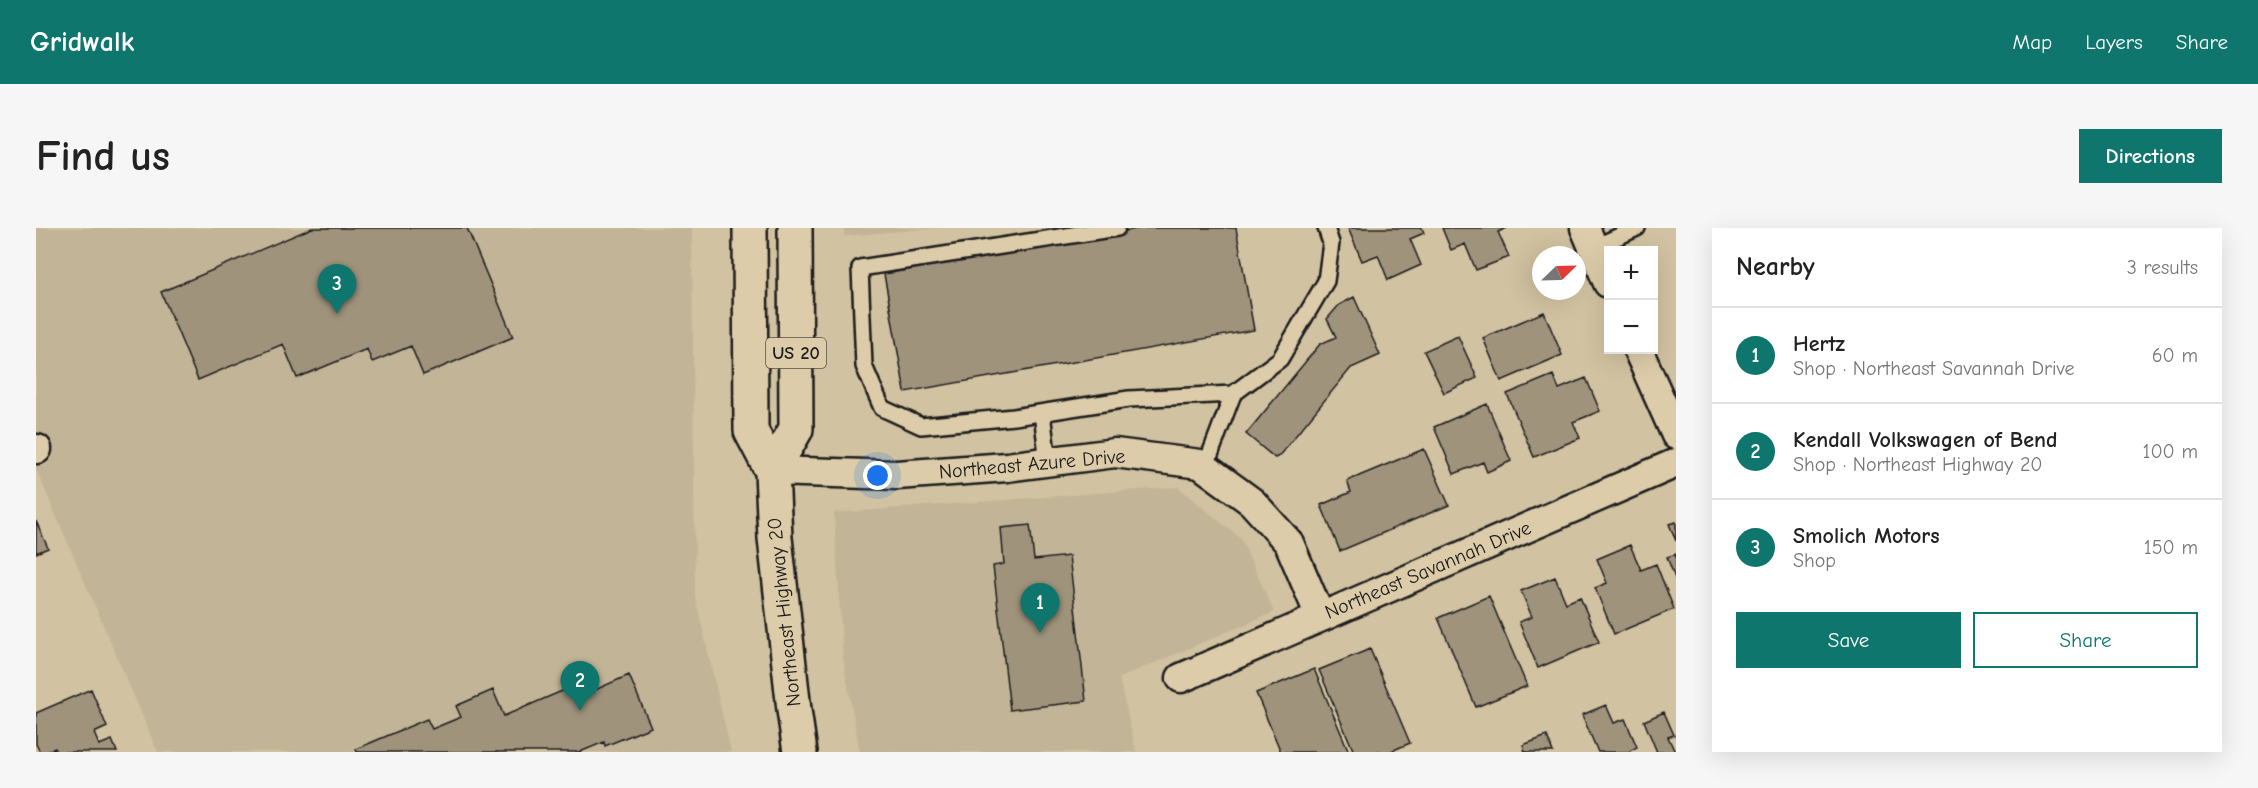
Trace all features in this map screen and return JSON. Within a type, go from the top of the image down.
[{"type":"main road","name":"Northeast Highway 20","points":[[750,228],[751,430],[772,471],[775,538],[800,752]]},
{"type":"main road","name":"US 20","points":[[772,471],[796,429],[795,228]]},
{"type":"street","points":[[1589,238],[1604,274]]},
{"type":"street","points":[[1640,354],[1676,435]]},
{"type":"street","name":"Northeast Azure Drive","points":[[772,471],[897,475],[1007,467],[1115,453],[1200,464],[1252,502],[1289,543],[1320,616]]},
{"type":"street","name":"Northeast Savannah Drive","points":[[1181,678],[1676,463]]},
{"type":"lane","points":[[1117,228],[860,268],[864,366],[882,408],[921,426],[1042,413],[1129,399],[1233,394]]},
{"type":"lane","points":[[1205,468],[1233,394],[1280,359],[1326,281],[1331,243],[1326,228]]},
{"type":"lane","points":[[1589,238],[1637,228]]},
{"type":"lane","points":[[1042,413],[1048,462]]},
{"type":"shaded area","points":[[36,228],[692,228],[695,596],[731,752],[158,752],[36,469]]},
{"type":"shaded area","points":[[844,228],[937,228],[844,236]]},
{"type":"shaded area","points":[[1178,487],[1241,539],[1274,612],[1119,678],[1136,752],[860,752],[843,659],[834,513]]},
{"type":"building","points":[[312,228],[467,228],[513,337],[423,375],[411,346],[372,362],[367,349],[297,378],[283,344],[198,380],[161,292]]},
{"type":"building","points":[[1142,228],[1236,228],[1254,330],[905,392],[884,274]]},
{"type":"building","points":[[1348,228],[1422,228],[1424,233],[1410,239],[1421,265],[1388,280],[1378,255],[1362,261]]},
{"type":"building","points":[[1442,228],[1507,228],[1498,232],[1509,257],[1476,270],[1465,244],[1451,250]]},
{"type":"building","points":[[1354,297],[1380,355],[1351,368],[1275,458],[1246,434],[1320,344],[1336,337],[1327,319],[1339,305]]},
{"type":"building","points":[[1544,312],[1562,355],[1501,381],[1483,338]]},
{"type":"building","points":[[1458,336],[1477,378],[1444,393],[1424,351]]},
{"type":"building","points":[[1553,375],[1559,389],[1586,378],[1600,411],[1573,422],[1580,438],[1534,457],[1507,394]]},
{"type":"building","points":[[1487,404],[1511,461],[1487,472],[1483,462],[1454,474],[1434,427]]},
{"type":"building","points":[[1424,449],[1449,505],[1340,551],[1321,505],[1351,492],[1347,481]]},
{"type":"building","points":[[36,521],[48,548],[36,553]]},
{"type":"building","points":[[1676,522],[1676,541],[1669,524]]},
{"type":"building","points":[[1030,525],[1034,560],[1069,556],[1086,701],[1010,710],[993,566],[1004,564],[1001,528]]},
{"type":"building","points":[[1630,545],[1641,570],[1656,564],[1674,609],[1614,634],[1595,588],[1607,583],[1597,559]]},
{"type":"building","points":[[1676,554],[1676,581],[1667,557]]},
{"type":"building","points":[[1555,577],[1566,603],[1580,597],[1599,642],[1538,668],[1519,622],[1532,617],[1521,591]]},
{"type":"building","points":[[1489,596],[1527,686],[1476,707],[1438,618]]},
{"type":"building","points":[[1370,649],[1410,743],[1389,752],[1354,752],[1319,670]]},
{"type":"building","points":[[1314,669],[1349,752],[1281,752],[1256,693]]},
{"type":"building","points":[[629,675],[651,727],[605,746],[604,742],[580,752],[357,752],[356,749],[427,719],[432,729],[461,717],[456,706],[493,690],[504,716],[583,682],[588,693]]},
{"type":"building","points":[[91,689],[107,727],[94,733],[99,745],[112,740],[117,752],[57,752],[55,748],[40,752],[36,744],[36,713]]},
{"type":"building","points":[[1606,705],[1614,723],[1625,719],[1637,747],[1628,752],[1598,752],[1582,715]]},
{"type":"building","points":[[1664,712],[1674,735],[1668,737],[1675,752],[1657,752],[1644,721]]},
{"type":"building","points":[[1547,736],[1553,752],[1525,752],[1523,745]]},
{"type":"place","name":"Smolich Motors","points":[[337,314]]},
{"type":"place","name":"Hertz","points":[[1040,633]]},
{"type":"place","name":"Kendall Volkswagen of Bend","points":[[580,711]]}]
